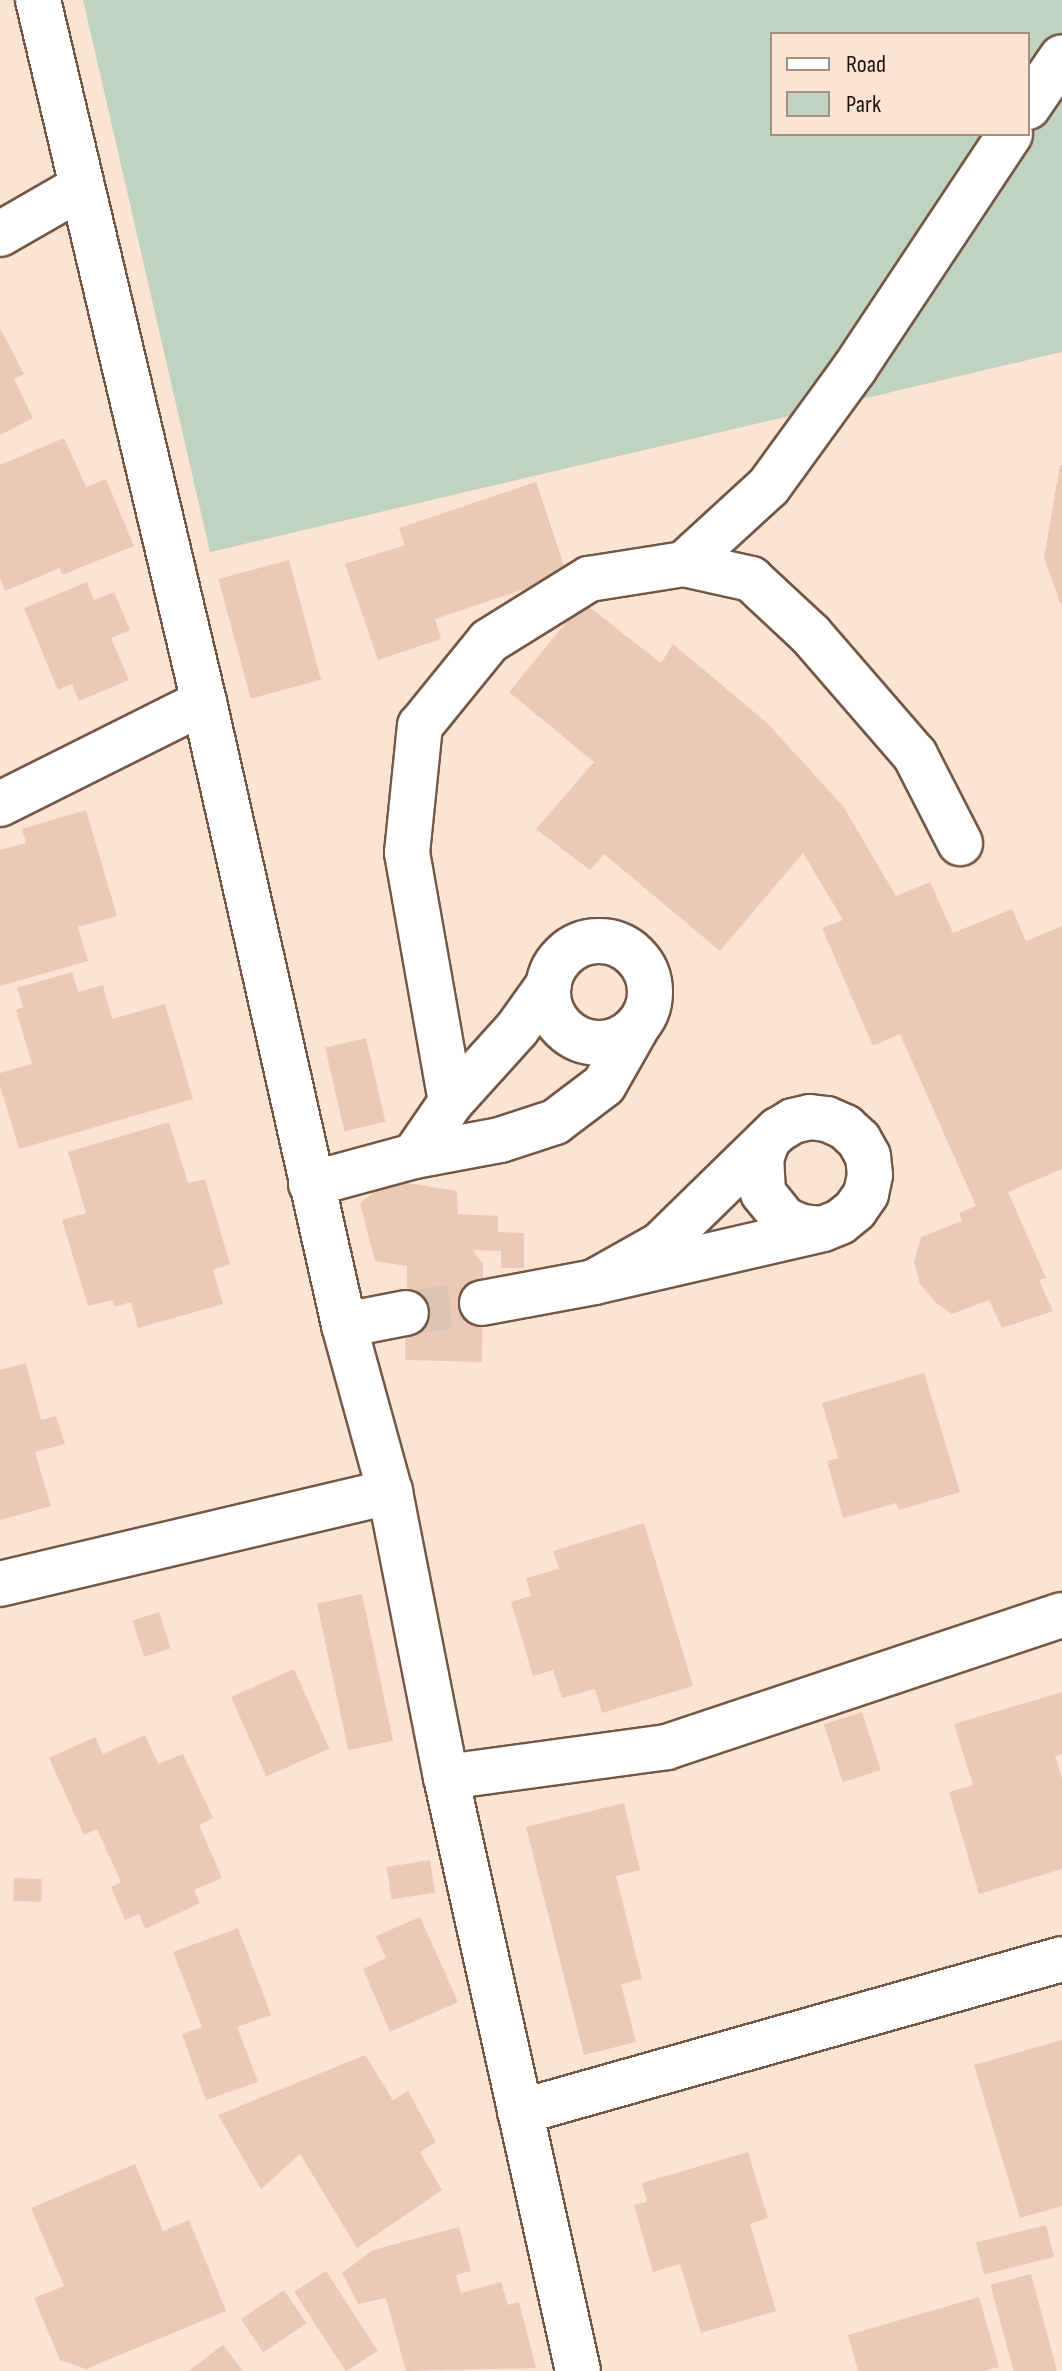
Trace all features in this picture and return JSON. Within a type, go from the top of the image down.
[{"type":"street","points":[[38,0],[204,702],[344,1325],[390,1492],[446,1777],[578,2371]]},
{"type":"street","points":[[1030,104],[1062,57]]},
{"type":"street","points":[[684,564],[769,486],[854,369],[1009,136]]},
{"type":"street","points":[[0,234],[80,188]]},
{"type":"street","points":[[451,1102],[407,853],[420,726],[489,641],[589,579],[684,564],[751,579],[811,635],[915,755],[960,843]]},
{"type":"street","points":[[0,804],[204,702]]},
{"type":"street","points":[[311,1184],[414,1156],[500,1140],[555,1122],[604,1085],[646,1013],[651,995],[649,978],[641,962],[628,950],[596,940],[579,945],[559,961],[549,984],[517,1029],[451,1102],[414,1156]]},
{"type":"street","points":[[549,984],[554,1015],[564,1029],[577,1038],[609,1042],[637,1027]]},
{"type":"street","points":[[482,1303],[594,1282],[823,1229],[848,1216],[866,1194],[870,1175],[868,1156],[859,1140],[845,1127],[827,1119],[810,1117],[778,1130],[660,1245],[594,1282]]},
{"type":"street","points":[[767,1142],[759,1176],[763,1193],[772,1208],[785,1220],[802,1227],[823,1229]]},
{"type":"street","points":[[344,1325],[406,1313]]},
{"type":"street","points":[[0,1584],[390,1492]]},
{"type":"street","points":[[446,1777],[667,1747],[1062,1615]]},
{"type":"street","points":[[520,2112],[1062,1959]]},
{"type":"green space","points":[[83,0],[1062,0],[1062,352],[210,552]]},
{"type":"building","points":[[0,328],[24,374],[14,379],[33,418],[0,435]]},
{"type":"building","points":[[64,438],[86,487],[106,479],[134,546],[62,575],[60,568],[5,591],[0,578],[0,465]]},
{"type":"building","points":[[1062,465],[1062,608],[1044,558]]},
{"type":"building","points":[[536,482],[567,575],[435,619],[441,639],[378,660],[345,564],[405,545],[399,528]]},
{"type":"building","points":[[289,560],[321,680],[251,699],[218,579]]},
{"type":"building","points":[[87,582],[94,600],[114,592],[130,630],[111,638],[129,680],[79,701],[72,684],[58,690],[24,608]]},
{"type":"building","points":[[583,602],[661,663],[673,644],[767,723],[843,806],[896,896],[930,882],[953,933],[1012,909],[1026,941],[1062,926],[1062,1169],[1008,1192],[1046,1278],[1039,1280],[1053,1311],[1002,1328],[989,1300],[952,1314],[935,1302],[920,1284],[914,1262],[921,1237],[962,1221],[959,1213],[976,1206],[900,1034],[873,1046],[822,928],[843,920],[803,853],[720,951],[604,854],[590,870],[536,829],[594,762],[509,692]]},
{"type":"building","points":[[86,810],[117,916],[78,927],[88,961],[0,986],[0,850],[26,843],[22,829]]},
{"type":"building","points":[[72,972],[78,992],[103,985],[112,1019],[165,1004],[193,1099],[19,1149],[0,1086],[0,1073],[32,1064],[16,1010],[23,1007],[17,988]]},
{"type":"building","points":[[366,1038],[385,1122],[344,1131],[325,1047]]},
{"type":"building","points":[[169,1122],[188,1183],[205,1179],[230,1264],[213,1270],[223,1304],[138,1328],[131,1302],[114,1307],[112,1300],[88,1306],[62,1220],[86,1213],[68,1152]]},
{"type":"building","points":[[389,1180],[457,1191],[458,1214],[498,1216],[498,1232],[524,1233],[524,1268],[501,1268],[501,1251],[473,1250],[483,1264],[482,1362],[405,1360],[407,1266],[375,1261],[360,1203]]},
{"type":"building","points":[[26,1363],[41,1420],[56,1416],[65,1444],[35,1452],[51,1506],[0,1520],[0,1370]]},
{"type":"building","points":[[924,1373],[960,1492],[899,1510],[896,1503],[843,1518],[827,1461],[838,1458],[822,1403]]},
{"type":"building","points":[[644,1523],[693,1686],[602,1713],[595,1689],[562,1698],[553,1670],[533,1676],[511,1602],[531,1596],[526,1578],[559,1569],[553,1551]]},
{"type":"building","points":[[362,1594],[393,1741],[348,1750],[317,1604]]},
{"type":"building","points":[[159,1612],[171,1648],[144,1657],[132,1621]]},
{"type":"building","points":[[294,1669],[329,1748],[266,1777],[231,1697]]},
{"type":"building","points":[[1062,1692],[1062,1754],[1055,1756],[1062,1778],[1062,1869],[979,1894],[949,1792],[973,1785],[954,1724]]},
{"type":"building","points":[[862,1712],[881,1770],[843,1782],[824,1724]]},
{"type":"building","points":[[145,1735],[158,1764],[183,1754],[213,1818],[199,1825],[222,1878],[194,1890],[200,1903],[145,1929],[139,1914],[125,1920],[111,1887],[121,1882],[97,1829],[84,1835],[49,1758],[95,1737],[103,1754]]},
{"type":"building","points":[[624,1803],[640,1870],[616,1876],[642,1979],[621,1984],[636,2042],[584,2055],[526,1827]]},
{"type":"building","points":[[430,1860],[435,1893],[392,1899],[387,1867]]},
{"type":"building","points":[[14,1878],[42,1879],[41,1902],[13,1901]]},
{"type":"building","points":[[420,1917],[458,2002],[390,2032],[363,1969],[386,1958],[376,1936]]},
{"type":"building","points":[[238,1928],[271,2015],[237,2027],[258,2082],[206,2100],[182,2034],[202,2027],[173,1952]]},
{"type":"building","points":[[1062,2040],[1062,2206],[1020,2218],[974,2065]]},
{"type":"building","points":[[365,2055],[393,2100],[408,2091],[436,2142],[420,2152],[442,2190],[357,2248],[300,2154],[261,2189],[218,2115]]},
{"type":"building","points":[[748,2152],[768,2218],[750,2224],[776,2311],[701,2333],[680,2264],[653,2272],[634,2205],[647,2202],[642,2183]]},
{"type":"building","points":[[135,2164],[163,2231],[189,2220],[226,2311],[86,2369],[60,2360],[34,2298],[64,2286],[31,2208]]},
{"type":"building","points":[[1046,2225],[1054,2257],[984,2274],[976,2242]]},
{"type":"building","points":[[459,2227],[471,2271],[456,2275],[461,2293],[501,2282],[508,2305],[519,2302],[536,2368],[406,2371],[386,2298],[358,2304],[342,2273],[373,2250]]},
{"type":"building","points":[[326,2271],[378,2351],[346,2371],[294,2292]]},
{"type":"building","points":[[1031,2274],[1057,2371],[1014,2371],[990,2285]]},
{"type":"building","points":[[284,2290],[306,2323],[263,2352],[241,2319]]},
{"type":"building","points":[[979,2297],[999,2367],[984,2371],[858,2371],[848,2335]]},
{"type":"building","points":[[223,2345],[243,2371],[188,2371]]},
{"type":"tunnel","points":[[406,1313],[482,1303]]}]
